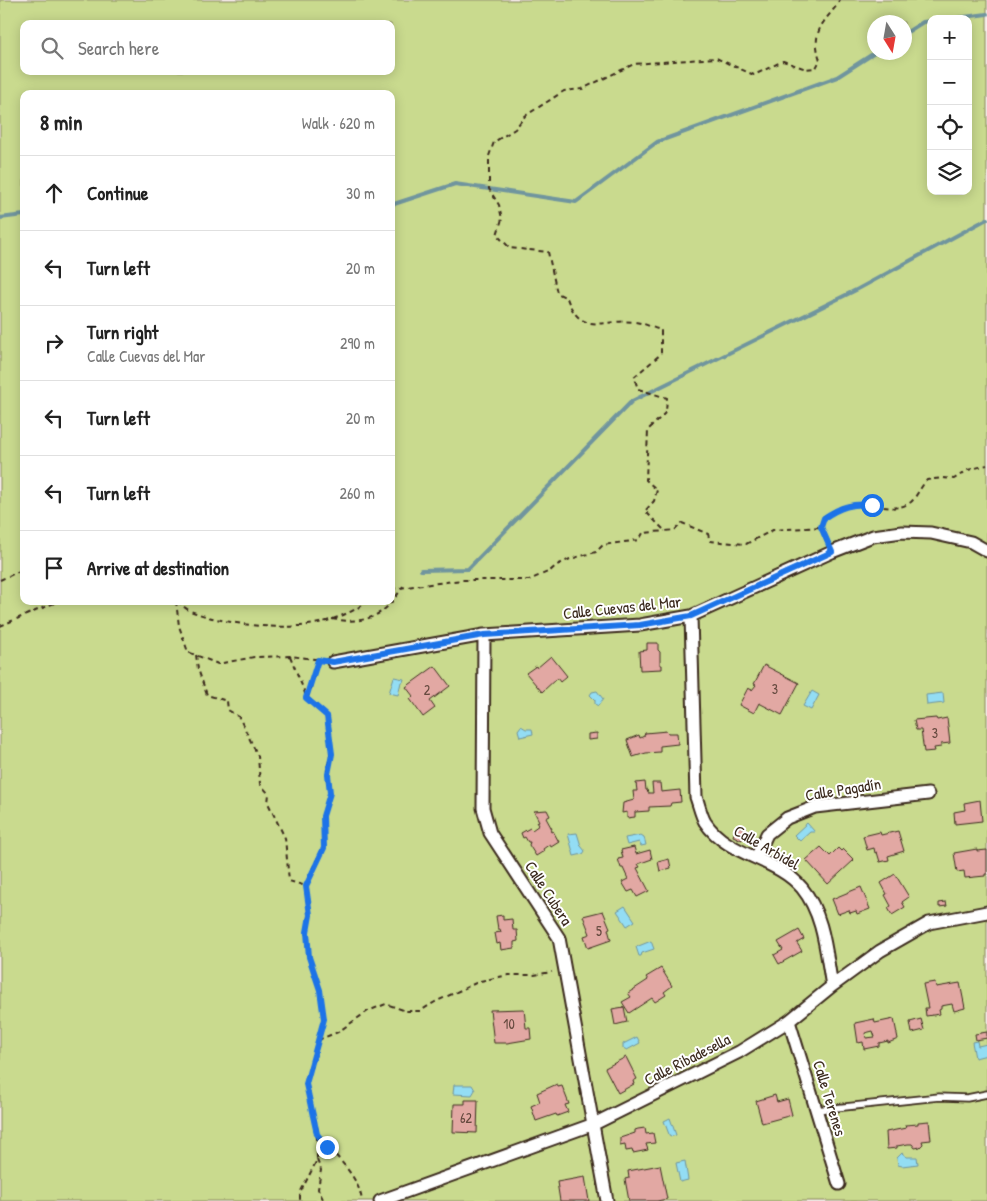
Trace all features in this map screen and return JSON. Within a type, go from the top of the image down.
[{"type":"street","name":"Calle Cuevas del Mar","points":[[333,662],[484,635],[640,625],[691,616],[832,552],[873,536],[902,532],[930,533],[971,542],[987,550]]},
{"type":"street","name":"Calle Arbidel","points":[[691,616],[696,797],[704,821],[717,837],[736,850],[790,876],[803,890],[813,906],[821,925],[832,986]]},
{"type":"street","name":"Calle Cubera","points":[[484,635],[483,808],[490,833],[559,938],[607,1201]]},
{"type":"street","name":"Calle Pagadín","points":[[756,858],[767,834],[787,818],[815,808],[928,794]]},
{"type":"street","name":"Calle Ribadesella","points":[[380,1201],[594,1124],[739,1052],[789,1021],[832,986],[880,951],[929,923],[987,912]]},
{"type":"street","name":"Calle Terenes","points":[[789,1021],[839,1184]]},
{"type":"lane","points":[[816,1110],[940,1097],[967,1098],[987,1094]]},
{"type":"path","points":[[665,531],[645,510],[654,501],[657,490],[646,480],[648,430],[666,412],[667,398],[638,390],[634,377],[661,354],[661,330],[635,322],[590,324],[572,311],[567,298],[557,293],[548,252],[510,248],[497,235],[502,219],[500,205],[489,189],[489,156],[494,142],[515,129],[525,116],[564,91],[582,89],[634,64],[716,58],[754,74],[784,61],[806,69],[816,68],[820,60],[816,47],[819,28],[838,4],[839,0]]},
{"type":"path","points":[[832,552],[821,527],[824,518],[845,506],[858,504],[888,508],[905,506],[913,500],[919,488],[927,480],[954,479],[968,470],[987,465]]},
{"type":"path","points":[[395,588],[462,580],[529,580],[550,571],[557,565],[570,559],[596,552],[603,545],[640,540],[643,534],[675,530],[682,523],[708,534],[710,541],[746,544],[773,530],[821,527]]},
{"type":"path","points":[[0,580],[20,571]]},
{"type":"path","points":[[395,599],[403,586]]},
{"type":"path","points":[[0,626],[50,605]]},
{"type":"path","points":[[177,605],[179,626],[188,652],[218,664],[254,657],[290,656],[333,662]]},
{"type":"path","points":[[183,605],[192,611],[239,624],[300,625],[332,619],[362,605]]},
{"type":"path","points":[[332,619],[352,621],[372,617],[384,612],[390,605]]},
{"type":"path","points":[[196,655],[198,669],[207,695],[227,701],[228,710],[240,717],[258,756],[260,784],[268,794],[268,803],[284,838],[289,881],[306,886]]},
{"type":"path","points":[[290,656],[306,698],[327,716],[332,754],[328,774],[330,793],[323,816],[324,848],[306,886],[310,915],[307,932],[309,957],[320,990],[324,1019],[306,1084],[317,1134],[317,1160],[321,1170],[318,1189],[324,1201]]},
{"type":"path","points":[[306,698],[318,660]]},
{"type":"path","points":[[318,1040],[338,1032],[368,1012],[386,1004],[406,1011],[420,1011],[480,981],[565,970]]},
{"type":"path","points":[[317,1134],[356,1184],[362,1201]]},
{"type":"path","points":[[300,1201],[300,1193],[317,1160]]},
{"type":"green space","points":[[0,0],[987,0],[987,1201],[0,1201]]},
{"type":"water","points":[[394,677],[404,679],[401,682],[398,695],[389,693]]},
{"type":"water","points":[[597,691],[603,699],[598,706],[590,695],[592,692]]},
{"type":"water","points":[[812,691],[819,695],[811,710],[803,706]]},
{"type":"water","points":[[943,693],[944,703],[927,705],[926,695]]},
{"type":"water","points":[[521,726],[526,729],[532,729],[533,734],[520,737],[518,730]]},
{"type":"water","points":[[807,823],[815,832],[810,832],[800,841],[794,835]]},
{"type":"water","points":[[577,833],[581,846],[585,851],[583,854],[574,856],[568,834]]},
{"type":"water","points":[[641,835],[644,837],[646,845],[641,846],[639,842],[627,845],[625,838]]},
{"type":"water","points":[[625,906],[635,921],[627,926],[617,911]]},
{"type":"water","points":[[651,941],[654,949],[639,956],[636,947]]},
{"type":"water","points":[[637,1037],[640,1043],[627,1050],[623,1048],[623,1044]]},
{"type":"water","points":[[977,1041],[978,1046],[987,1044],[987,1055],[975,1058],[972,1042]]},
{"type":"water","points":[[454,1085],[472,1085],[475,1090],[472,1095],[453,1094]]},
{"type":"water","points":[[670,1118],[676,1135],[670,1137],[664,1121]]},
{"type":"water","points":[[902,1153],[907,1157],[917,1157],[918,1164],[898,1165],[897,1158]]},
{"type":"water","points":[[685,1161],[688,1180],[680,1182],[676,1163]]},
{"type":"building","points":[[647,643],[658,643],[662,669],[640,670],[639,651],[647,650]]},
{"type":"building","points":[[551,656],[567,676],[560,682],[557,678],[542,692],[526,673],[536,666],[537,668]]},
{"type":"building","points":[[764,665],[799,683],[782,715],[759,703],[754,713],[739,705],[748,688],[752,690],[756,685],[754,684]]},
{"type":"building","points":[[435,666],[450,686],[430,701],[435,708],[423,717],[410,699],[413,696],[406,687]]},
{"type":"building","points":[[936,718],[937,720],[947,718],[950,743],[941,744],[941,747],[934,748],[935,751],[924,752],[921,730],[916,730],[914,720]]},
{"type":"building","points":[[667,731],[668,733],[677,733],[678,744],[660,746],[660,752],[646,753],[633,757],[627,740],[639,735],[640,738],[645,733]]},
{"type":"building","points":[[597,733],[597,739],[588,740],[588,734]]},
{"type":"building","points":[[645,782],[648,793],[653,793],[652,783],[660,783],[661,792],[680,790],[681,802],[671,803],[670,806],[649,807],[649,811],[635,812],[635,817],[627,818],[627,812],[622,813],[623,803],[634,800],[633,791],[637,791],[636,783]]},
{"type":"building","points":[[980,800],[982,821],[955,824],[954,812],[965,810],[964,803]]},
{"type":"building","points":[[547,810],[550,816],[546,818],[552,829],[550,830],[551,832],[553,831],[559,842],[551,847],[550,844],[536,856],[529,845],[530,842],[525,837],[523,838],[521,833],[530,828],[532,830],[539,825],[534,811]]},
{"type":"building","points":[[737,825],[746,829],[742,840],[733,836]]},
{"type":"building","points":[[898,831],[904,851],[888,856],[889,860],[880,862],[874,848],[867,850],[863,836],[880,832],[881,835]]},
{"type":"building","points":[[634,847],[636,854],[650,850],[652,859],[638,864],[640,867],[637,868],[649,891],[637,897],[633,890],[628,892],[622,882],[628,879],[618,859],[623,858],[621,850]]},
{"type":"building","points":[[821,847],[830,856],[838,848],[841,851],[843,849],[854,860],[828,884],[806,860]]},
{"type":"building","points":[[977,849],[977,851],[987,850],[987,874],[985,876],[965,878],[964,871],[957,872],[954,853]]},
{"type":"building","points":[[669,859],[671,868],[660,871],[658,862]]},
{"type":"building","points":[[895,874],[909,897],[902,902],[905,907],[892,915],[888,908],[891,906],[885,895],[887,894],[881,883]]},
{"type":"building","points":[[861,887],[870,909],[857,914],[856,911],[850,913],[849,910],[838,914],[832,899]]},
{"type":"building","points":[[946,902],[947,906],[939,907],[939,903]]},
{"type":"building","points":[[603,911],[610,928],[608,929],[611,940],[588,948],[584,936],[590,934],[583,916]]},
{"type":"building","points":[[503,915],[503,920],[512,919],[513,930],[517,930],[518,941],[514,942],[514,948],[501,950],[500,943],[497,944],[495,933],[501,932],[498,929],[496,916]]},
{"type":"building","points":[[799,930],[804,939],[797,943],[802,951],[779,964],[774,955],[783,950],[778,942]]},
{"type":"building","points":[[661,968],[672,986],[664,992],[666,995],[655,1002],[652,998],[629,1013],[622,1002],[631,997],[628,993],[648,980],[646,977]]},
{"type":"building","points":[[935,982],[936,987],[960,983],[965,1008],[954,1011],[952,1004],[941,1006],[940,1014],[926,1016],[925,1008],[928,1008],[923,984]]},
{"type":"building","points":[[624,1007],[627,1022],[615,1025],[612,1009]]},
{"type":"building","points":[[524,1009],[526,1028],[530,1028],[531,1039],[494,1043],[490,1010]]},
{"type":"building","points":[[874,1019],[875,1023],[894,1019],[898,1039],[888,1043],[888,1041],[879,1043],[879,1046],[864,1049],[863,1042],[858,1043],[855,1023]],"holes":[[[873,1031],[875,1037],[866,1038],[865,1033]]]},
{"type":"building","points":[[921,1019],[924,1030],[912,1033],[910,1022]]},
{"type":"building","points":[[987,1032],[987,1038],[976,1040],[975,1034]]},
{"type":"building","points":[[626,1057],[637,1079],[633,1081],[634,1084],[618,1093],[605,1068]]},
{"type":"building","points":[[557,1084],[558,1087],[562,1086],[569,1104],[565,1105],[568,1112],[536,1121],[531,1106],[540,1102],[537,1093]]},
{"type":"building","points":[[775,1095],[777,1102],[788,1099],[792,1115],[762,1123],[756,1101]]},
{"type":"building","points":[[465,1100],[478,1100],[477,1133],[453,1132],[454,1104],[465,1104]]},
{"type":"building","points":[[929,1121],[931,1140],[922,1141],[923,1144],[920,1147],[915,1148],[912,1144],[908,1144],[887,1149],[886,1132],[906,1128],[905,1125]]},
{"type":"building","points":[[645,1128],[646,1134],[653,1133],[655,1143],[646,1144],[648,1150],[633,1153],[632,1150],[626,1151],[625,1144],[620,1145],[620,1138],[635,1133],[635,1130]]},
{"type":"building","points":[[660,1165],[667,1199],[629,1201],[625,1179],[629,1178],[628,1171]]},
{"type":"building","points":[[585,1177],[589,1201],[560,1201],[557,1182]]},
{"type":"waterway","points":[[972,16],[987,14]]},
{"type":"waterway","points":[[912,29],[927,22]]},
{"type":"waterway","points":[[395,204],[455,184],[576,202],[657,142],[837,77],[867,58]]},
{"type":"waterway","points":[[0,218],[20,216]]},
{"type":"waterway","points":[[421,570],[468,569],[632,401],[858,289],[987,219]]},
{"type":"route","points":[[327,1147],[317,1134],[306,1084],[324,1019],[320,990],[309,957],[307,932],[310,915],[306,886],[324,848],[323,816],[330,793],[328,774],[332,754],[327,716],[306,698],[318,660],[333,662],[484,635],[640,625],[691,616],[832,552],[821,527],[824,518],[845,506],[858,504],[872,505]]}]
